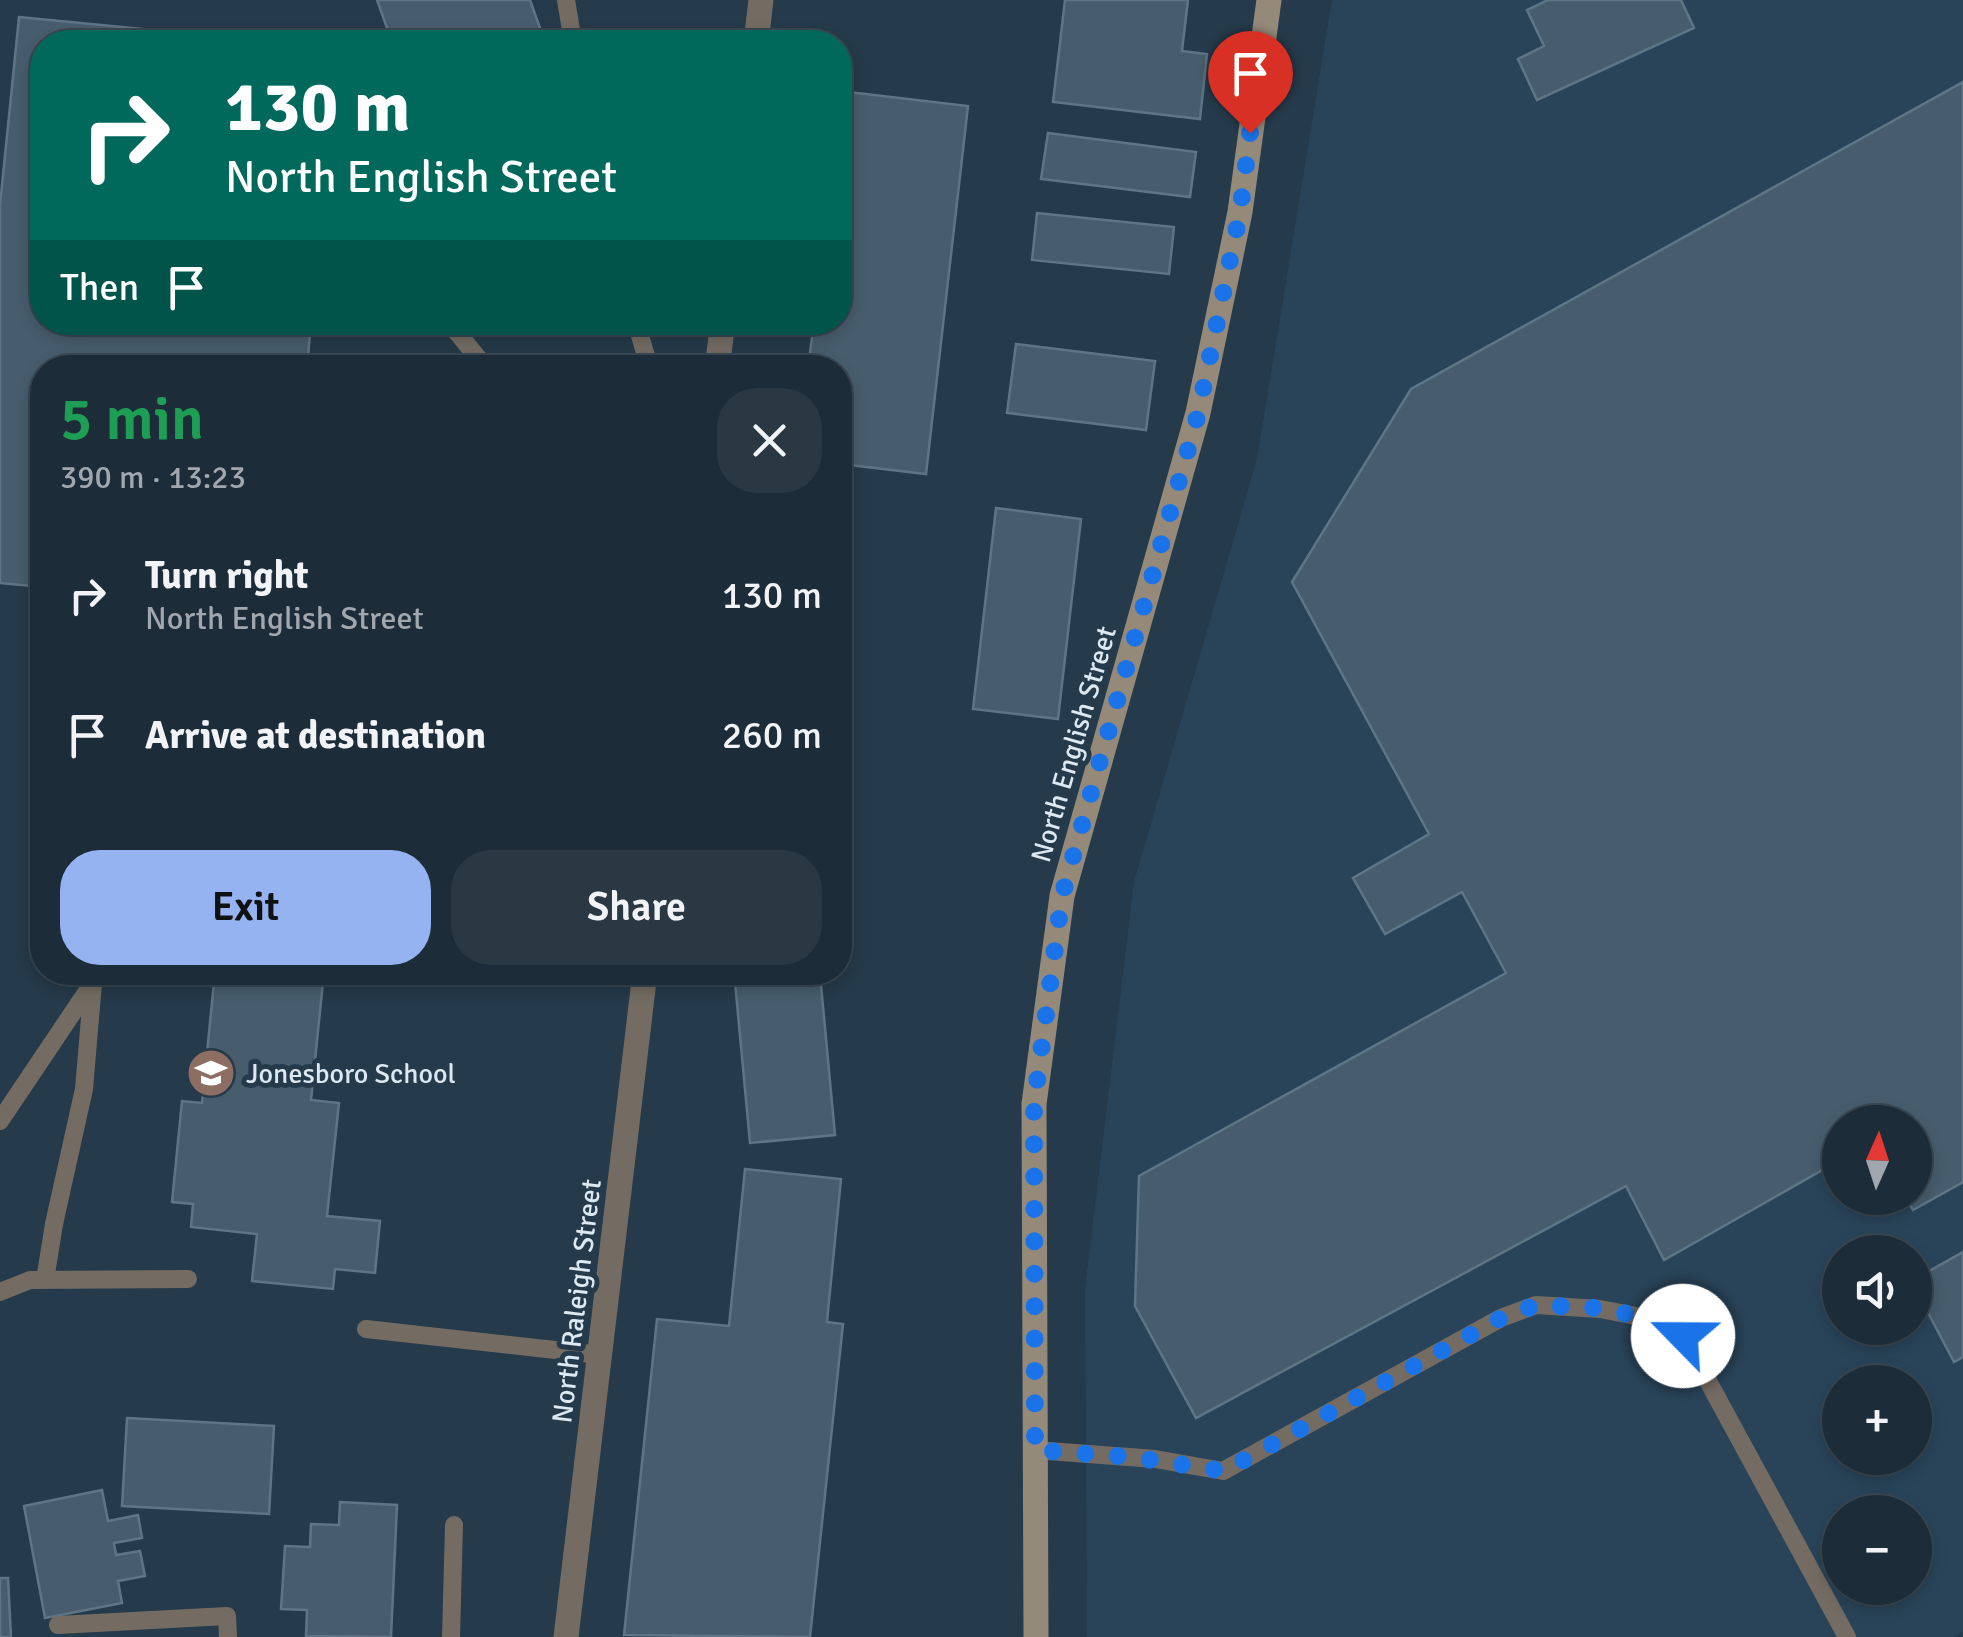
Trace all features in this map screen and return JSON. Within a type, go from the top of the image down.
[{"type":"street","points":[[758,30],[762,0]]},
{"type":"street","name":"North English Street","points":[[1036,1637],[1034,1104],[1062,896],[1198,414],[1240,212],[1269,0]]},
{"type":"street","name":"North Raleigh Street","points":[[566,1637],[643,985]]},
{"type":"lane","points":[[566,0],[572,30]]},
{"type":"lane","points":[[459,335],[475,355]]},
{"type":"lane","points":[[0,1121],[91,985]]},
{"type":"lane","points":[[44,1280],[84,1090],[95,985]]},
{"type":"lane","points":[[0,1292],[30,1280],[188,1279]]},
{"type":"lane","points":[[1035,1450],[1132,1457],[1224,1471],[1501,1318],[1536,1305],[1600,1308],[1652,1319],[1683,1336],[1847,1637]]},
{"type":"lane","points":[[366,1329],[600,1355]]},
{"type":"lane","points":[[451,1637],[454,1525]]},
{"type":"lane","points":[[58,1625],[227,1616],[228,1637]]},
{"type":"shaded area","points":[[1332,0],[1963,0],[1963,1632],[1952,1637],[1087,1637],[1085,1289],[1134,882],[1257,459]]},
{"type":"building","points":[[377,0],[530,0],[541,30],[388,30]]},
{"type":"building","points":[[1065,0],[1188,0],[1182,51],[1207,54],[1200,119],[1053,102]]},
{"type":"building","points":[[1548,0],[1681,0],[1694,28],[1537,100],[1518,59],[1544,46],[1527,10]]},
{"type":"building","points":[[19,17],[153,30],[30,30],[30,335],[310,335],[308,355],[30,355],[30,586],[0,583],[0,205]]},
{"type":"building","points":[[1963,82],[1963,1182],[1932,1199],[1932,1105],[1822,1105],[1822,1170],[1664,1260],[1626,1186],[1196,1418],[1135,1306],[1139,1176],[1506,973],[1462,892],[1385,934],[1353,878],[1429,834],[1292,582],[1411,389]]},
{"type":"building","points":[[852,92],[968,106],[926,474],[852,465],[852,355],[810,355],[812,335],[852,335]]},
{"type":"building","points":[[1048,133],[1196,152],[1190,197],[1041,179]]},
{"type":"building","points":[[1037,213],[1174,227],[1169,274],[1032,260]]},
{"type":"building","points":[[1016,344],[1155,361],[1146,430],[1007,413]]},
{"type":"building","points":[[996,508],[1081,519],[1058,719],[973,709]]},
{"type":"building","points":[[214,985],[323,985],[311,1100],[339,1103],[327,1216],[380,1221],[375,1273],[335,1269],[333,1289],[252,1281],[257,1234],[191,1227],[193,1204],[172,1202],[182,1101],[202,1103]]},
{"type":"building","points":[[735,985],[821,985],[835,1135],[750,1143]]},
{"type":"building","points":[[745,1169],[841,1179],[827,1322],[843,1324],[810,1637],[624,1635],[657,1319],[729,1326]]},
{"type":"building","points":[[1963,1252],[1963,1357],[1954,1362],[1932,1320],[1932,1269]]},
{"type":"building","points":[[127,1418],[274,1426],[269,1514],[122,1506]]},
{"type":"building","points":[[102,1490],[108,1521],[138,1515],[142,1538],[114,1543],[116,1555],[140,1551],[145,1576],[118,1581],[122,1603],[45,1618],[24,1506]]},
{"type":"building","points":[[340,1502],[397,1505],[391,1637],[306,1636],[307,1610],[281,1609],[285,1546],[310,1547],[311,1524],[339,1525]]},
{"type":"building","points":[[0,1578],[8,1578],[11,1637],[0,1637]]},
{"type":"place","name":"Jonesboro School","points":[[211,1073]]},
{"type":"route","points":[[1250,133],[1240,212],[1198,414],[1062,896],[1034,1104],[1035,1450],[1156,1459],[1224,1471],[1501,1318],[1536,1305],[1600,1308],[1652,1319],[1683,1336]]}]
